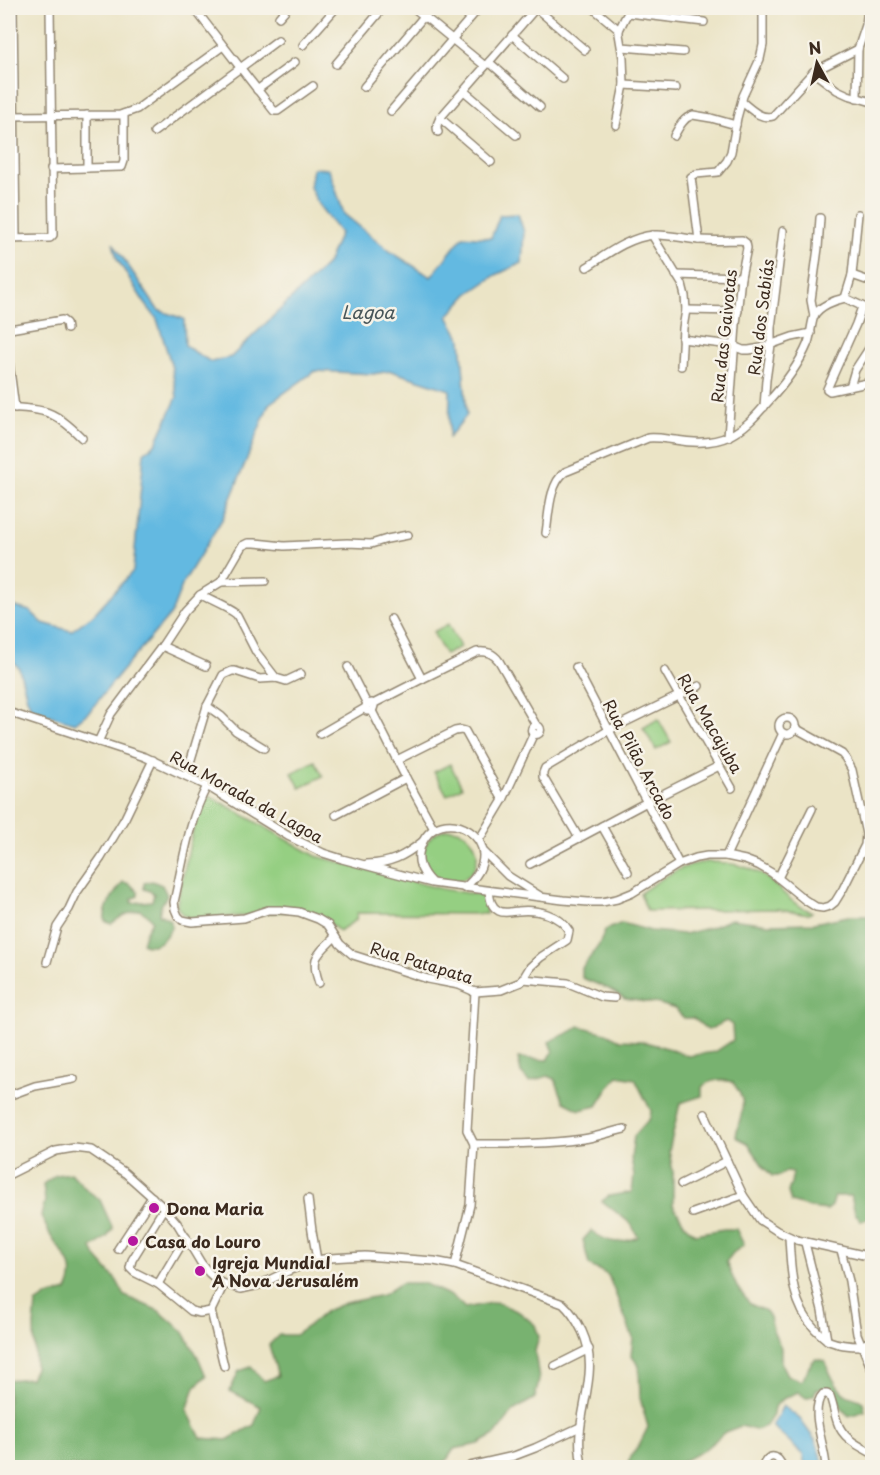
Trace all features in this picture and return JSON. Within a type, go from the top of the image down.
[{"type":"street","points":[[13,8],[11,116],[16,238]]},
{"type":"street","points":[[8,238],[50,238],[53,235],[50,8]]},
{"type":"street","points":[[194,8],[272,110],[278,111],[313,86]]},
{"type":"street","points":[[279,17],[287,8]]},
{"type":"street","points":[[303,45],[336,8]]},
{"type":"street","points":[[336,64],[383,8]]},
{"type":"street","points":[[414,8],[540,107]]},
{"type":"street","points":[[364,87],[431,8]]},
{"type":"street","points":[[391,111],[479,8]]},
{"type":"street","points":[[438,132],[436,128],[440,118],[536,8],[585,50]]},
{"type":"street","points":[[593,8],[619,30]]},
{"type":"street","points":[[587,267],[621,246],[652,235],[699,240],[691,177],[694,174],[718,172],[731,152],[742,102],[760,59],[763,45],[763,8]]},
{"type":"street","points":[[857,98],[858,50],[866,25],[868,8]]},
{"type":"street","points":[[616,125],[624,85],[619,30],[630,10],[705,22]]},
{"type":"street","points":[[512,35],[564,79]]},
{"type":"street","points":[[154,132],[278,40]]},
{"type":"street","points":[[11,116],[124,114],[137,109],[223,46]]},
{"type":"street","points":[[622,47],[683,52]]},
{"type":"street","points":[[742,102],[763,117],[769,118],[813,72],[858,50]]},
{"type":"street","points":[[257,90],[295,62]]},
{"type":"street","points":[[813,72],[837,90],[873,102]]},
{"type":"street","points":[[624,85],[676,88]]},
{"type":"street","points":[[464,91],[516,135]]},
{"type":"street","points":[[51,169],[120,168],[123,166],[124,114]]},
{"type":"street","points":[[87,115],[87,168]]},
{"type":"street","points":[[674,136],[684,120],[693,115],[736,125]]},
{"type":"street","points":[[440,118],[491,162]]},
{"type":"street","points":[[845,298],[852,275],[858,214]]},
{"type":"street","points":[[546,533],[555,485],[565,472],[648,438],[661,437],[695,443],[728,437],[748,424],[787,382],[794,372],[811,333],[814,316],[811,294],[820,218]]},
{"type":"street","name":"Rua dos Sabiás","points":[[764,407],[783,231]]},
{"type":"street","points":[[652,235],[684,291],[686,310],[681,366]]},
{"type":"street","name":"Rua das Gaivotas","points":[[699,240],[742,240],[746,243],[747,248],[741,277],[728,437]]},
{"type":"street","points":[[676,275],[741,277]]},
{"type":"street","points":[[852,275],[873,282]]},
{"type":"street","points":[[814,316],[829,303],[845,298],[873,311]]},
{"type":"street","points":[[862,307],[827,389],[830,391],[873,382]]},
{"type":"street","points":[[686,310],[738,311]]},
{"type":"street","points":[[8,331],[62,320],[66,322],[67,329]]},
{"type":"street","points":[[682,339],[749,350],[811,333]]},
{"type":"street","points":[[850,387],[855,370],[873,344]]},
{"type":"street","points":[[8,355],[11,407],[49,413],[82,438]]},
{"type":"street","points":[[98,741],[111,714],[185,611],[200,595],[221,582],[242,546],[248,543],[284,546],[371,544],[408,535]]},
{"type":"street","points":[[221,582],[265,581]]},
{"type":"street","points":[[200,595],[237,615],[256,652],[276,678]]},
{"type":"street","points":[[391,619],[422,679]]},
{"type":"street","points":[[162,646],[206,666]]},
{"type":"street","points":[[320,734],[477,652],[484,651],[495,656],[536,725],[532,729],[534,734],[503,800],[479,840]]},
{"type":"street","points":[[348,667],[434,829]]},
{"type":"street","name":"Rua Pilão Arcado","points":[[576,667],[679,864]]},
{"type":"street","points":[[186,776],[207,706],[223,675],[235,671],[260,679],[276,678],[286,681],[301,674]]},
{"type":"street","name":"Rua Macajuba","points":[[665,671],[732,788]]},
{"type":"street","points":[[579,838],[543,777],[543,770],[609,730],[699,686]]},
{"type":"street","points":[[207,706],[236,731],[264,748]]},
{"type":"street","name":"Rua Morada da Lagoa","points":[[8,712],[153,760],[207,786],[288,836],[323,853],[432,883],[542,898],[602,902],[639,890],[679,864],[707,856],[726,856],[758,865],[805,900],[816,907],[823,908],[835,902],[843,889],[865,845],[866,834],[852,770],[846,759],[842,754],[795,728]]},
{"type":"street","points":[[789,717],[795,728],[790,733],[783,733],[778,724],[782,719],[789,717]]},
{"type":"street","points":[[397,760],[454,731],[461,730],[465,732],[503,800]]},
{"type":"street","points":[[726,856],[783,733]]},
{"type":"street","name":"Rua Morada da Lagoa","points":[[47,962],[57,927],[125,818],[153,760]]},
{"type":"street","points":[[530,864],[719,766]]},
{"type":"street","points":[[336,815],[406,778]]},
{"type":"street","name":"Rua Patapata","points":[[207,786],[190,826],[174,902],[178,916],[182,920],[192,922],[244,918],[268,910],[299,912],[324,922],[344,949],[365,960],[428,979],[459,985],[475,992],[501,990],[516,985],[541,957],[567,940],[569,936],[568,928],[560,920],[537,910],[502,913],[491,903],[489,891]]},
{"type":"street","points":[[778,878],[812,809]]},
{"type":"street","points":[[432,883],[424,875],[419,864],[418,853],[422,842],[434,829],[450,825],[459,826],[474,834],[483,851],[480,871],[464,888]]},
{"type":"street","points":[[602,826],[628,872]]},
{"type":"street","points":[[358,864],[391,861],[408,853],[422,842]]},
{"type":"street","points":[[483,851],[508,876],[542,898]]},
{"type":"street","points":[[319,983],[315,970],[316,960],[319,953],[335,937]]},
{"type":"street","name":"Rua Patapata","points":[[523,979],[568,983],[602,997],[614,998]]},
{"type":"street","points":[[455,1265],[470,1205],[474,1144],[467,1130],[475,992]]},
{"type":"street","points":[[8,1095],[35,1086],[74,1079]]},
{"type":"street","points":[[705,1114],[743,1195],[760,1220],[768,1227],[789,1238],[806,1243],[873,1257]]},
{"type":"street","points":[[474,1144],[560,1141],[598,1136],[624,1129]]},
{"type":"street","points":[[8,1175],[56,1151],[67,1148],[92,1150],[125,1173],[164,1208],[215,1279],[241,1289],[259,1285],[318,1260],[365,1256],[434,1261],[455,1265],[563,1304],[578,1322],[589,1349],[589,1379],[580,1427],[579,1449],[583,1467]]},
{"type":"street","points":[[681,1184],[727,1161]]},
{"type":"street","points":[[693,1213],[743,1195]]},
{"type":"street","points":[[118,1248],[152,1197]]},
{"type":"street","points":[[308,1199],[318,1260]]},
{"type":"street","points":[[164,1208],[130,1266],[132,1270],[158,1284],[191,1311],[200,1313],[211,1311]]},
{"type":"street","points":[[158,1284],[186,1237]]},
{"type":"street","points":[[789,1238],[791,1269],[797,1299],[807,1321],[827,1340],[837,1343],[861,1346],[873,1340]]},
{"type":"street","points":[[806,1243],[827,1340]]},
{"type":"street","points":[[841,1250],[849,1281],[857,1334],[873,1370]]},
{"type":"street","points":[[224,1284],[211,1311],[224,1366]]},
{"type":"street","points":[[555,1366],[589,1349]]},
{"type":"street","points":[[826,1467],[817,1405],[823,1394],[830,1396],[837,1422],[847,1438],[873,1453]]},
{"type":"street","points":[[470,1466],[514,1456],[580,1427]]},
{"type":"street","points":[[762,1467],[765,1461],[774,1456],[780,1460],[783,1467]]},
{"type":"green space","points":[[448,624],[460,647],[445,655],[433,632]]},
{"type":"green space","points":[[658,719],[671,742],[656,750],[643,728]]},
{"type":"green space","points":[[315,761],[323,776],[300,788],[292,773]]},
{"type":"green space","points":[[450,764],[462,787],[447,795],[434,772]]},
{"type":"green space","points":[[210,796],[316,856],[442,889],[485,896],[486,914],[357,913],[356,920],[339,931],[322,917],[297,910],[190,919],[182,914],[177,903],[202,800]]},
{"type":"green space","points":[[445,829],[455,829],[465,833],[473,841],[477,856],[473,871],[465,879],[455,883],[445,883],[435,879],[427,871],[423,861],[423,851],[427,841],[435,833]]},
{"type":"green space","points":[[707,862],[734,864],[760,873],[787,897],[812,912],[809,914],[778,909],[647,911],[640,893],[680,869]]},
{"type":"green space","points":[[152,881],[162,885],[167,895],[159,914],[170,920],[172,926],[160,942],[147,945],[142,943],[152,921],[140,910],[125,915],[111,924],[105,921],[105,916],[110,900],[123,882],[130,884],[138,892],[138,896],[132,899],[132,903],[152,901],[154,894],[144,889],[144,883]]},
{"type":"green space","points":[[848,916],[872,916],[872,1217],[861,1221],[855,1213],[851,1196],[835,1196],[832,1206],[827,1210],[791,1202],[788,1192],[793,1172],[787,1171],[779,1176],[772,1176],[748,1143],[736,1137],[742,1101],[733,1082],[720,1080],[709,1082],[702,1087],[702,1096],[680,1103],[669,1151],[673,1172],[673,1205],[685,1225],[695,1234],[736,1229],[744,1245],[726,1262],[737,1287],[750,1304],[766,1311],[770,1317],[781,1348],[781,1363],[787,1375],[801,1381],[813,1361],[816,1359],[825,1361],[839,1388],[845,1394],[863,1402],[865,1411],[849,1416],[843,1410],[835,1394],[826,1387],[816,1390],[814,1395],[806,1398],[798,1392],[783,1399],[774,1407],[773,1415],[766,1426],[755,1430],[741,1426],[725,1432],[704,1450],[672,1467],[628,1467],[629,1460],[648,1427],[640,1398],[639,1366],[631,1355],[633,1338],[608,1275],[589,1265],[583,1240],[591,1231],[613,1242],[638,1237],[631,1224],[602,1201],[609,1196],[632,1192],[634,1175],[631,1158],[634,1136],[650,1118],[651,1111],[635,1079],[618,1076],[597,1106],[580,1110],[564,1102],[555,1079],[548,1076],[529,1082],[521,1073],[518,1058],[548,1060],[553,1052],[549,1042],[579,1026],[606,1033],[620,1040],[641,1041],[688,1056],[715,1052],[733,1040],[732,1025],[726,1021],[708,1030],[693,1018],[684,1018],[675,1009],[660,1004],[625,999],[609,989],[582,978],[582,968],[599,945],[605,930],[622,923],[651,931],[684,934],[712,927],[731,919],[769,924],[814,923]]},
{"type":"green space","points":[[71,1173],[100,1200],[113,1229],[107,1237],[92,1248],[97,1258],[117,1281],[125,1296],[159,1311],[183,1331],[198,1357],[206,1376],[195,1387],[187,1410],[201,1438],[227,1440],[254,1425],[261,1407],[230,1391],[239,1371],[251,1367],[264,1381],[278,1376],[269,1345],[279,1335],[295,1335],[326,1311],[345,1303],[383,1295],[401,1283],[423,1283],[453,1297],[465,1308],[496,1302],[519,1312],[535,1325],[539,1337],[535,1351],[539,1380],[535,1398],[513,1411],[496,1434],[479,1444],[454,1449],[442,1467],[8,1467],[8,1380],[30,1378],[35,1368],[36,1304],[48,1296],[67,1291],[72,1275],[66,1257],[51,1236],[41,1216],[45,1201],[43,1184],[56,1175]]},
{"type":"water","name":"Lagoa","points":[[313,168],[329,169],[344,214],[391,252],[431,277],[463,236],[491,238],[500,215],[518,214],[524,232],[522,263],[496,275],[468,294],[448,316],[461,339],[467,415],[449,437],[450,390],[391,371],[373,374],[315,371],[269,404],[223,518],[183,583],[171,614],[90,711],[75,723],[32,710],[19,668],[8,656],[8,605],[30,611],[43,623],[71,631],[93,615],[133,571],[144,453],[156,443],[177,397],[171,364],[157,319],[117,259],[113,243],[158,310],[184,319],[185,346],[211,362],[231,357],[327,264],[340,233],[318,204],[310,187]]},
{"type":"water","points":[[783,1406],[800,1419],[815,1440],[823,1463],[816,1467],[805,1467],[803,1455],[772,1426]]},
{"type":"place","name":"Dona Maria","points":[[154,1208]]},
{"type":"place","name":"Casa do Louro","points":[[133,1241]]},
{"type":"place","name":"Igreja Mundial A Nova Jerusalém","points":[[200,1271]]}]
